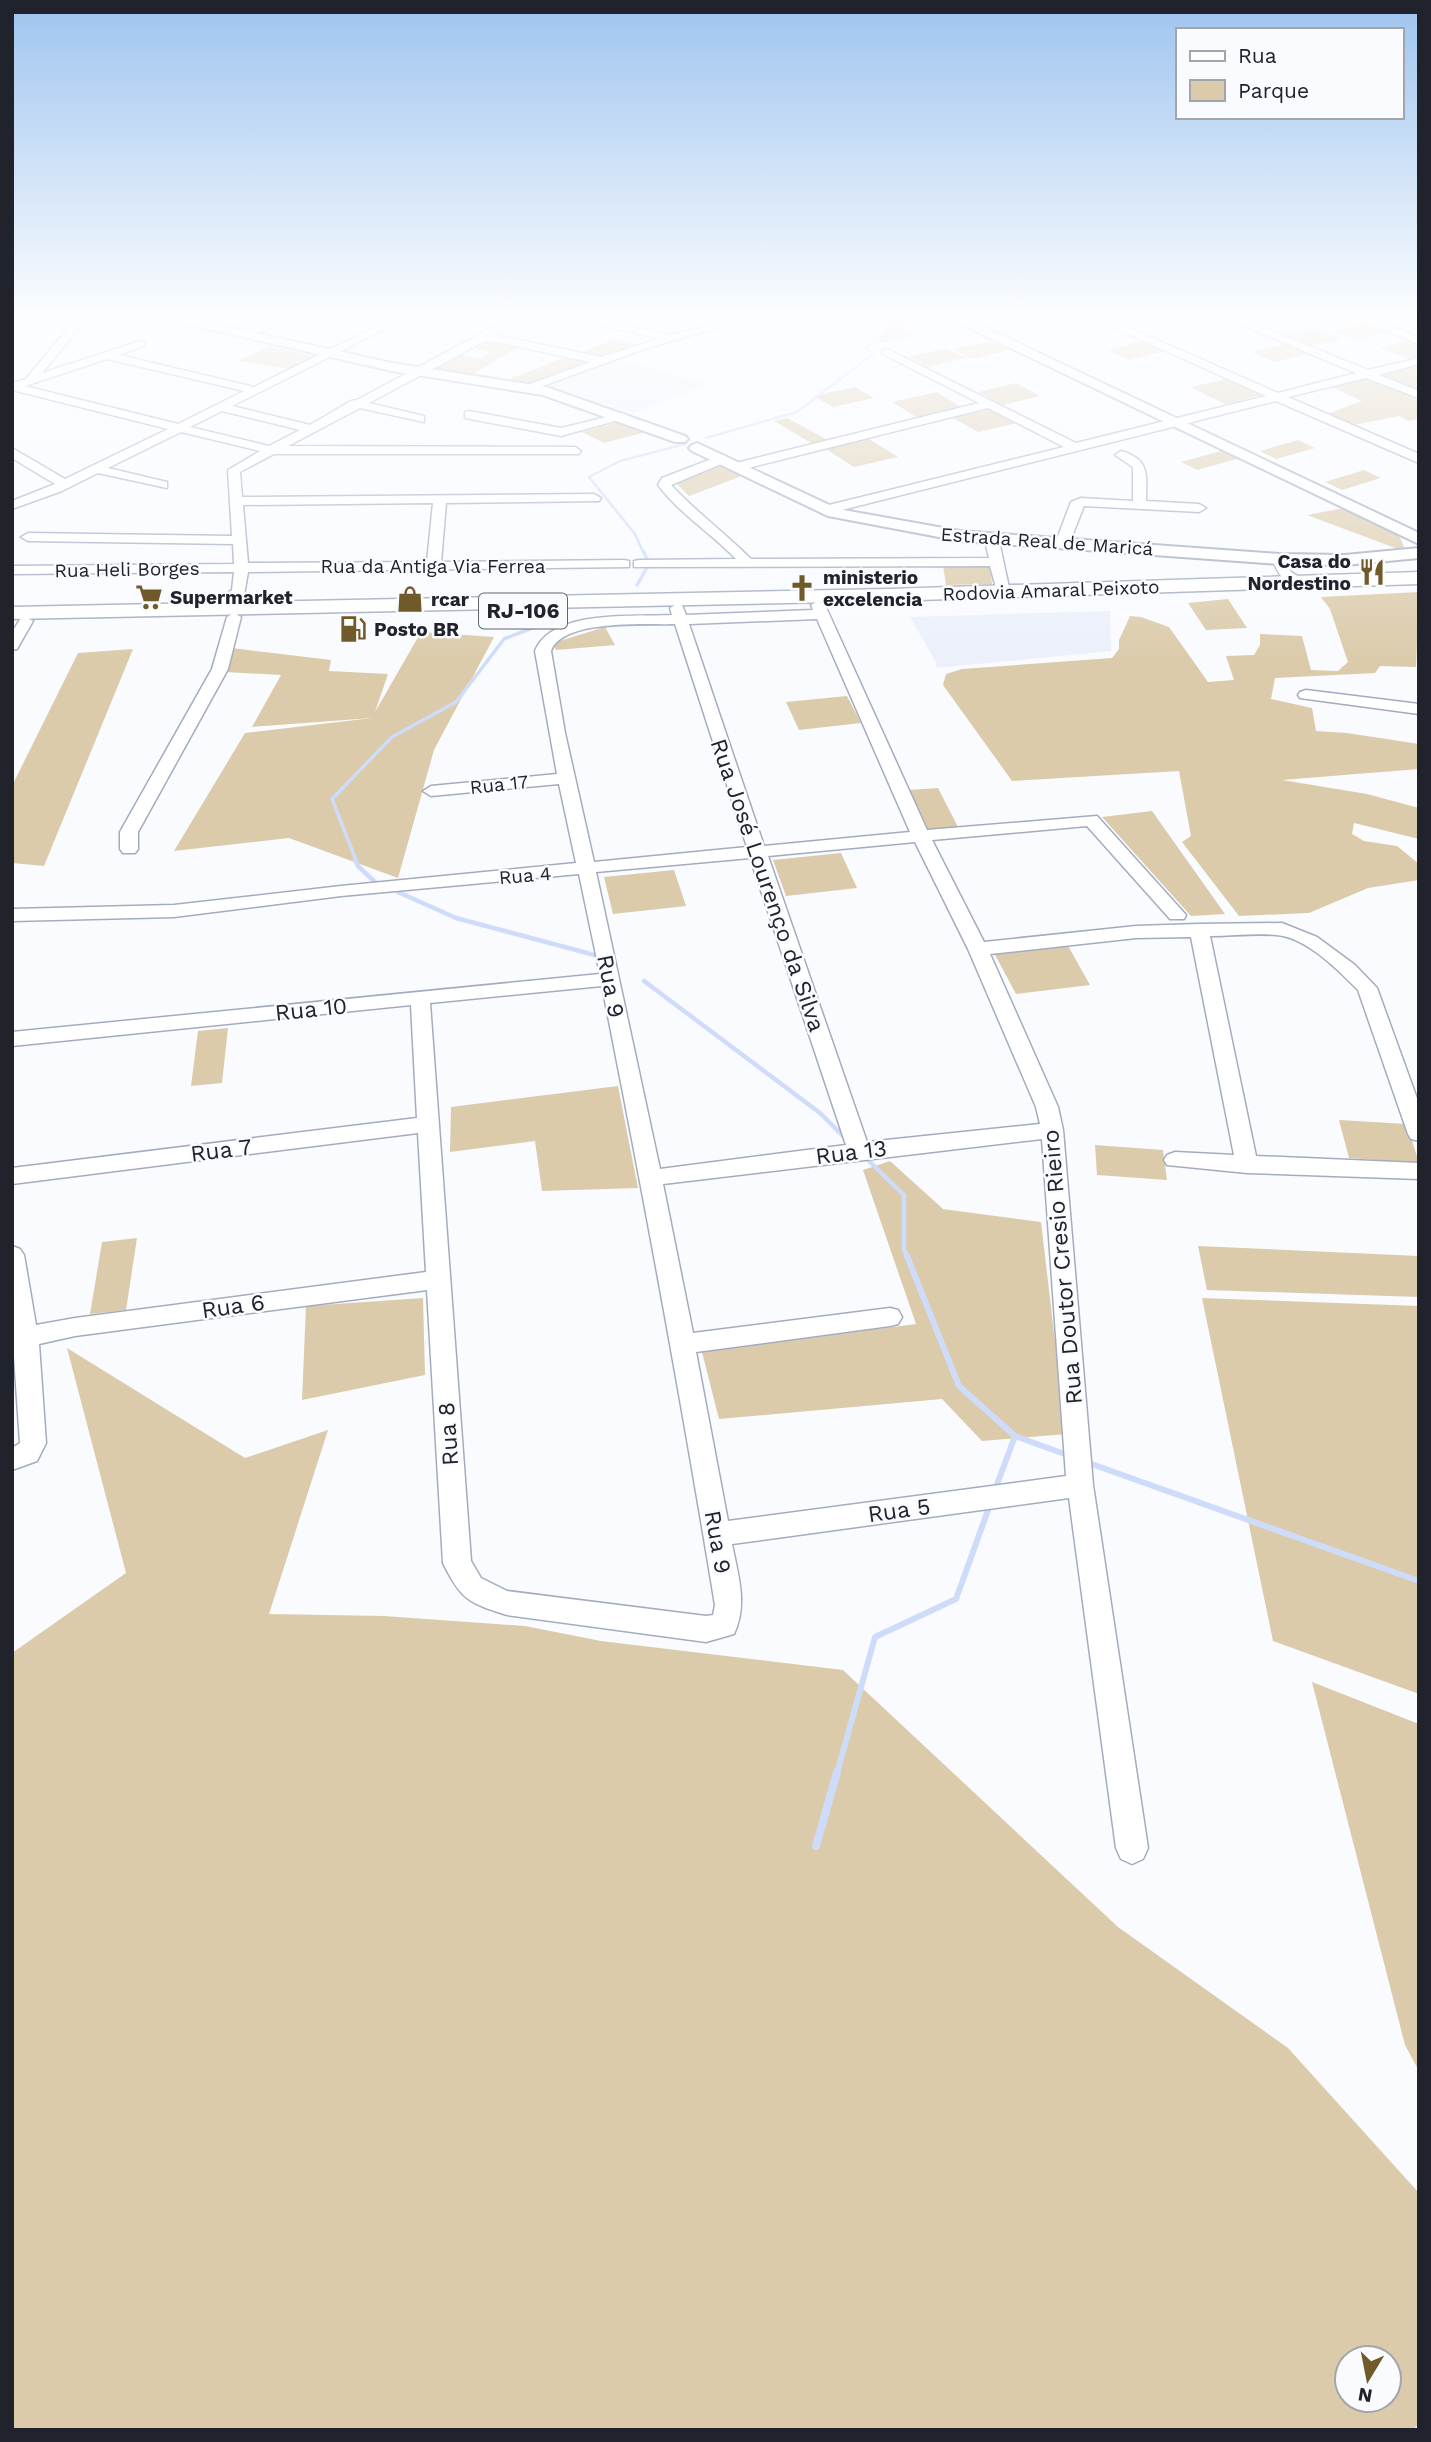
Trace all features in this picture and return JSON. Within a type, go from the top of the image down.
[{"type":"highway","name":"Rodovia Amaral Peixoto","points":[[17,619],[264,608],[1003,592],[1286,575],[1419,578]]},
{"type":"highway","name":"Rodovia Amaral Peixoto","points":[[17,619],[679,613],[1419,586]]},
{"type":"main road","name":"Estrada Real de Maricá","points":[[659,431],[680,439]]},
{"type":"main road","points":[[1199,431],[1386,518],[1419,529]]},
{"type":"main road","name":"Estrada Real de Maricá","points":[[697,447],[826,510],[890,525],[992,541],[1062,544],[1286,575],[1345,560],[1419,553]]},
{"type":"main road","points":[[1386,518],[1419,539]]},
{"type":"street","points":[[13,505],[36,498],[172,431]]},
{"type":"street","points":[[195,431],[269,450],[575,451]]},
{"type":"street","points":[[264,608],[248,602],[239,592],[241,567],[234,470],[303,431]]},
{"type":"street","points":[[871,431],[729,463],[667,481],[664,485],[747,563],[996,562]]},
{"type":"street","points":[[1043,431],[1074,447]]},
{"type":"street","points":[[826,510],[1138,431]]},
{"type":"street","points":[[1355,431],[1419,459]]},
{"type":"street","name":"Estrada Real de Maricá","points":[[680,439],[697,447]]},
{"type":"street","points":[[12,452],[62,483]]},
{"type":"street","points":[[1121,456],[1135,462],[1139,467],[1140,504]]},
{"type":"street","points":[[94,468],[162,485]]},
{"type":"street","points":[[236,501],[594,498]]},
{"type":"street","points":[[434,566],[440,500]]},
{"type":"street","points":[[1062,544],[1078,503],[1199,508]]},
{"type":"street","points":[[28,537],[238,540]]},
{"type":"street","points":[[992,541],[1003,592]]},
{"type":"street","name":"Rua da Antiga Via Ferrea","points":[[241,567],[747,563]]},
{"type":"street","name":"Rua Heli Borges","points":[[12,570],[241,567]]},
{"type":"street","points":[[204,610],[225,603],[239,592]]},
{"type":"street","name":"Rua Doutor Cresio Rieiro","points":[[820,609],[921,836],[978,949],[1047,1107],[1052,1130],[1079,1468],[1132,1848]]},
{"type":"street","name":"Rua 9","points":[[679,613],[593,623],[566,630],[546,642],[544,657],[651,1178],[729,1605]]},
{"type":"street","name":"Rua José Lourenço da Silva","points":[[679,613],[757,853],[859,1151]]},
{"type":"street","points":[[129,849],[129,832],[220,669],[234,617]]},
{"type":"street","points":[[12,646],[17,619]]},
{"type":"street","points":[[1306,695],[1419,709]]},
{"type":"street","name":"Rua 17","points":[[431,791],[567,778]]},
{"type":"street","name":"Rua 4","points":[[12,915],[174,911],[341,891],[588,870],[1091,820],[1177,915]]},
{"type":"street","points":[[978,949],[1085,936],[1282,929],[1310,941],[1359,978],[1367,988],[1419,1134]]},
{"type":"street","points":[[1199,930],[1247,1165]]},
{"type":"street","name":"Rua 10","points":[[12,1039],[610,979]]},
{"type":"street","name":"Rua 8","points":[[420,998],[457,1563],[471,1587],[486,1596],[518,1605],[706,1629],[724,1625],[729,1605]]},
{"type":"street","name":"Rua 7","points":[[12,1176],[429,1124]]},
{"type":"street","name":"Rua 13","points":[[651,1178],[1052,1130]]},
{"type":"street","points":[[1175,1160],[1419,1171]]},
{"type":"street","points":[[12,1255],[26,1337],[33,1443],[28,1453],[12,1459]]},
{"type":"street","name":"Rua 6","points":[[26,1337],[75,1327],[440,1279]]},
{"type":"street","points":[[682,1344],[890,1317]]},
{"type":"street","name":"Rua 5","points":[[717,1534],[1079,1468]]},
{"type":"shaded area","points":[[1110,611],[1111,651],[936,668],[936,662],[910,617]]},
{"type":"green space","points":[[586,431],[649,431],[604,443],[582,432]]},
{"type":"green space","points":[[791,431],[811,431],[828,440],[811,443]]},
{"type":"green space","points":[[869,439],[898,457],[854,467],[826,449]]},
{"type":"green space","points":[[1298,440],[1315,448],[1276,459],[1260,451]]},
{"type":"green space","points":[[1221,451],[1237,459],[1197,470],[1181,462]]},
{"type":"green space","points":[[721,466],[742,476],[689,496],[676,483]]},
{"type":"green space","points":[[1364,470],[1381,478],[1342,490],[1325,482]]},
{"type":"green space","points":[[1344,508],[1399,535],[1406,552],[1307,515]]},
{"type":"green space","points":[[943,565],[990,565],[992,584],[946,585]]},
{"type":"green space","points":[[1419,592],[1416,667],[1380,666],[1375,673],[1275,678],[1271,699],[1312,708],[1316,731],[1419,744],[1419,769],[1282,780],[1367,794],[1419,808],[1419,839],[1354,823],[1352,834],[1364,841],[1397,846],[1419,864],[1419,880],[1368,888],[1309,913],[1239,916],[1182,842],[1191,836],[1179,771],[1012,781],[943,685],[946,674],[962,669],[1112,658],[1119,649],[1119,640],[1130,616],[1169,627],[1208,682],[1234,680],[1226,656],[1254,655],[1260,645],[1260,634],[1302,636],[1311,670],[1338,671],[1348,662],[1330,609],[1321,597]]},
{"type":"green space","points":[[1228,599],[1247,628],[1206,630],[1188,603]]},
{"type":"green space","points":[[605,627],[615,645],[556,650],[553,643]]},
{"type":"green space","points":[[421,632],[494,637],[434,750],[398,878],[289,838],[174,851],[245,733],[372,718],[252,727],[281,675],[225,672],[232,648],[331,660],[329,671],[388,674],[375,712]]},
{"type":"green space","points":[[133,649],[44,866],[12,863],[12,786],[78,653]]},
{"type":"green space","points":[[847,696],[861,723],[799,730],[786,702]]},
{"type":"green space","points":[[938,788],[958,827],[927,830],[908,790]]},
{"type":"green space","points":[[1152,811],[1225,914],[1191,916],[1102,817]]},
{"type":"green space","points":[[841,853],[857,888],[786,896],[773,860]]},
{"type":"green space","points":[[674,870],[686,906],[613,914],[604,877]]},
{"type":"green space","points":[[1067,944],[1090,985],[1016,994],[994,953]]},
{"type":"green space","points":[[228,1028],[222,1083],[191,1086],[198,1031]]},
{"type":"green space","points":[[618,1086],[638,1188],[542,1191],[535,1141],[450,1152],[451,1107]]},
{"type":"green space","points":[[1339,1120],[1407,1124],[1419,1163],[1349,1158]]},
{"type":"green space","points":[[1095,1145],[1163,1150],[1167,1180],[1097,1175]]},
{"type":"green space","points":[[890,1161],[943,1209],[1041,1222],[1066,1434],[982,1441],[942,1399],[719,1419],[702,1352],[916,1324],[863,1170]]},
{"type":"green space","points":[[137,1238],[126,1310],[90,1314],[102,1242]]},
{"type":"green space","points":[[1198,1246],[1419,1256],[1419,1297],[1207,1290]]},
{"type":"green space","points":[[423,1298],[425,1375],[302,1400],[306,1306]]},
{"type":"green space","points":[[1202,1298],[1419,1306],[1419,1694],[1273,1641]]},
{"type":"green space","points":[[67,1348],[245,1458],[328,1430],[269,1614],[384,1616],[525,1626],[601,1641],[843,1670],[1118,1927],[1288,2048],[1419,2193],[1419,2423],[1413,2430],[12,2430],[12,1653],[126,1573]]},
{"type":"green space","points":[[1312,1682],[1419,1724],[1419,2071],[1405,2045]]},
{"type":"waterway","points":[[706,438],[731,431]]},
{"type":"waterway","points":[[644,554],[635,534],[589,477],[620,461],[685,444]]},
{"type":"waterway","points":[[637,585],[649,564],[644,552]]},
{"type":"waterway","points":[[356,860],[332,799],[392,737],[456,702],[504,639],[540,625]]},
{"type":"waterway","points":[[355,859],[358,866],[376,883]]},
{"type":"waterway","points":[[398,892],[456,918],[602,957]]},
{"type":"waterway","points":[[644,981],[820,1113],[847,1140]]},
{"type":"waterway","points":[[864,1156],[904,1195],[904,1249],[907,1258]]},
{"type":"waterway","points":[[907,1256],[959,1386],[1015,1436]]},
{"type":"waterway","points":[[995,1490],[1015,1436]]},
{"type":"waterway","points":[[1015,1436],[1070,1456]]},
{"type":"waterway","points":[[1086,1462],[1419,1581]]},
{"type":"waterway","points":[[837,1773],[875,1637],[956,1599],[991,1502]]},
{"type":"waterway","points":[[816,1846],[837,1772]]},
{"type":"place","name":"Casa do Nordestino","points":[[1372,572]]},
{"type":"place","name":"ministerio excelencia","points":[[802,588]]},
{"type":"place","name":"Supermarket","points":[[149,597]]},
{"type":"place","name":"rcar","points":[[410,599]]},
{"type":"place","name":"Posto BR","points":[[353,629]]}]
